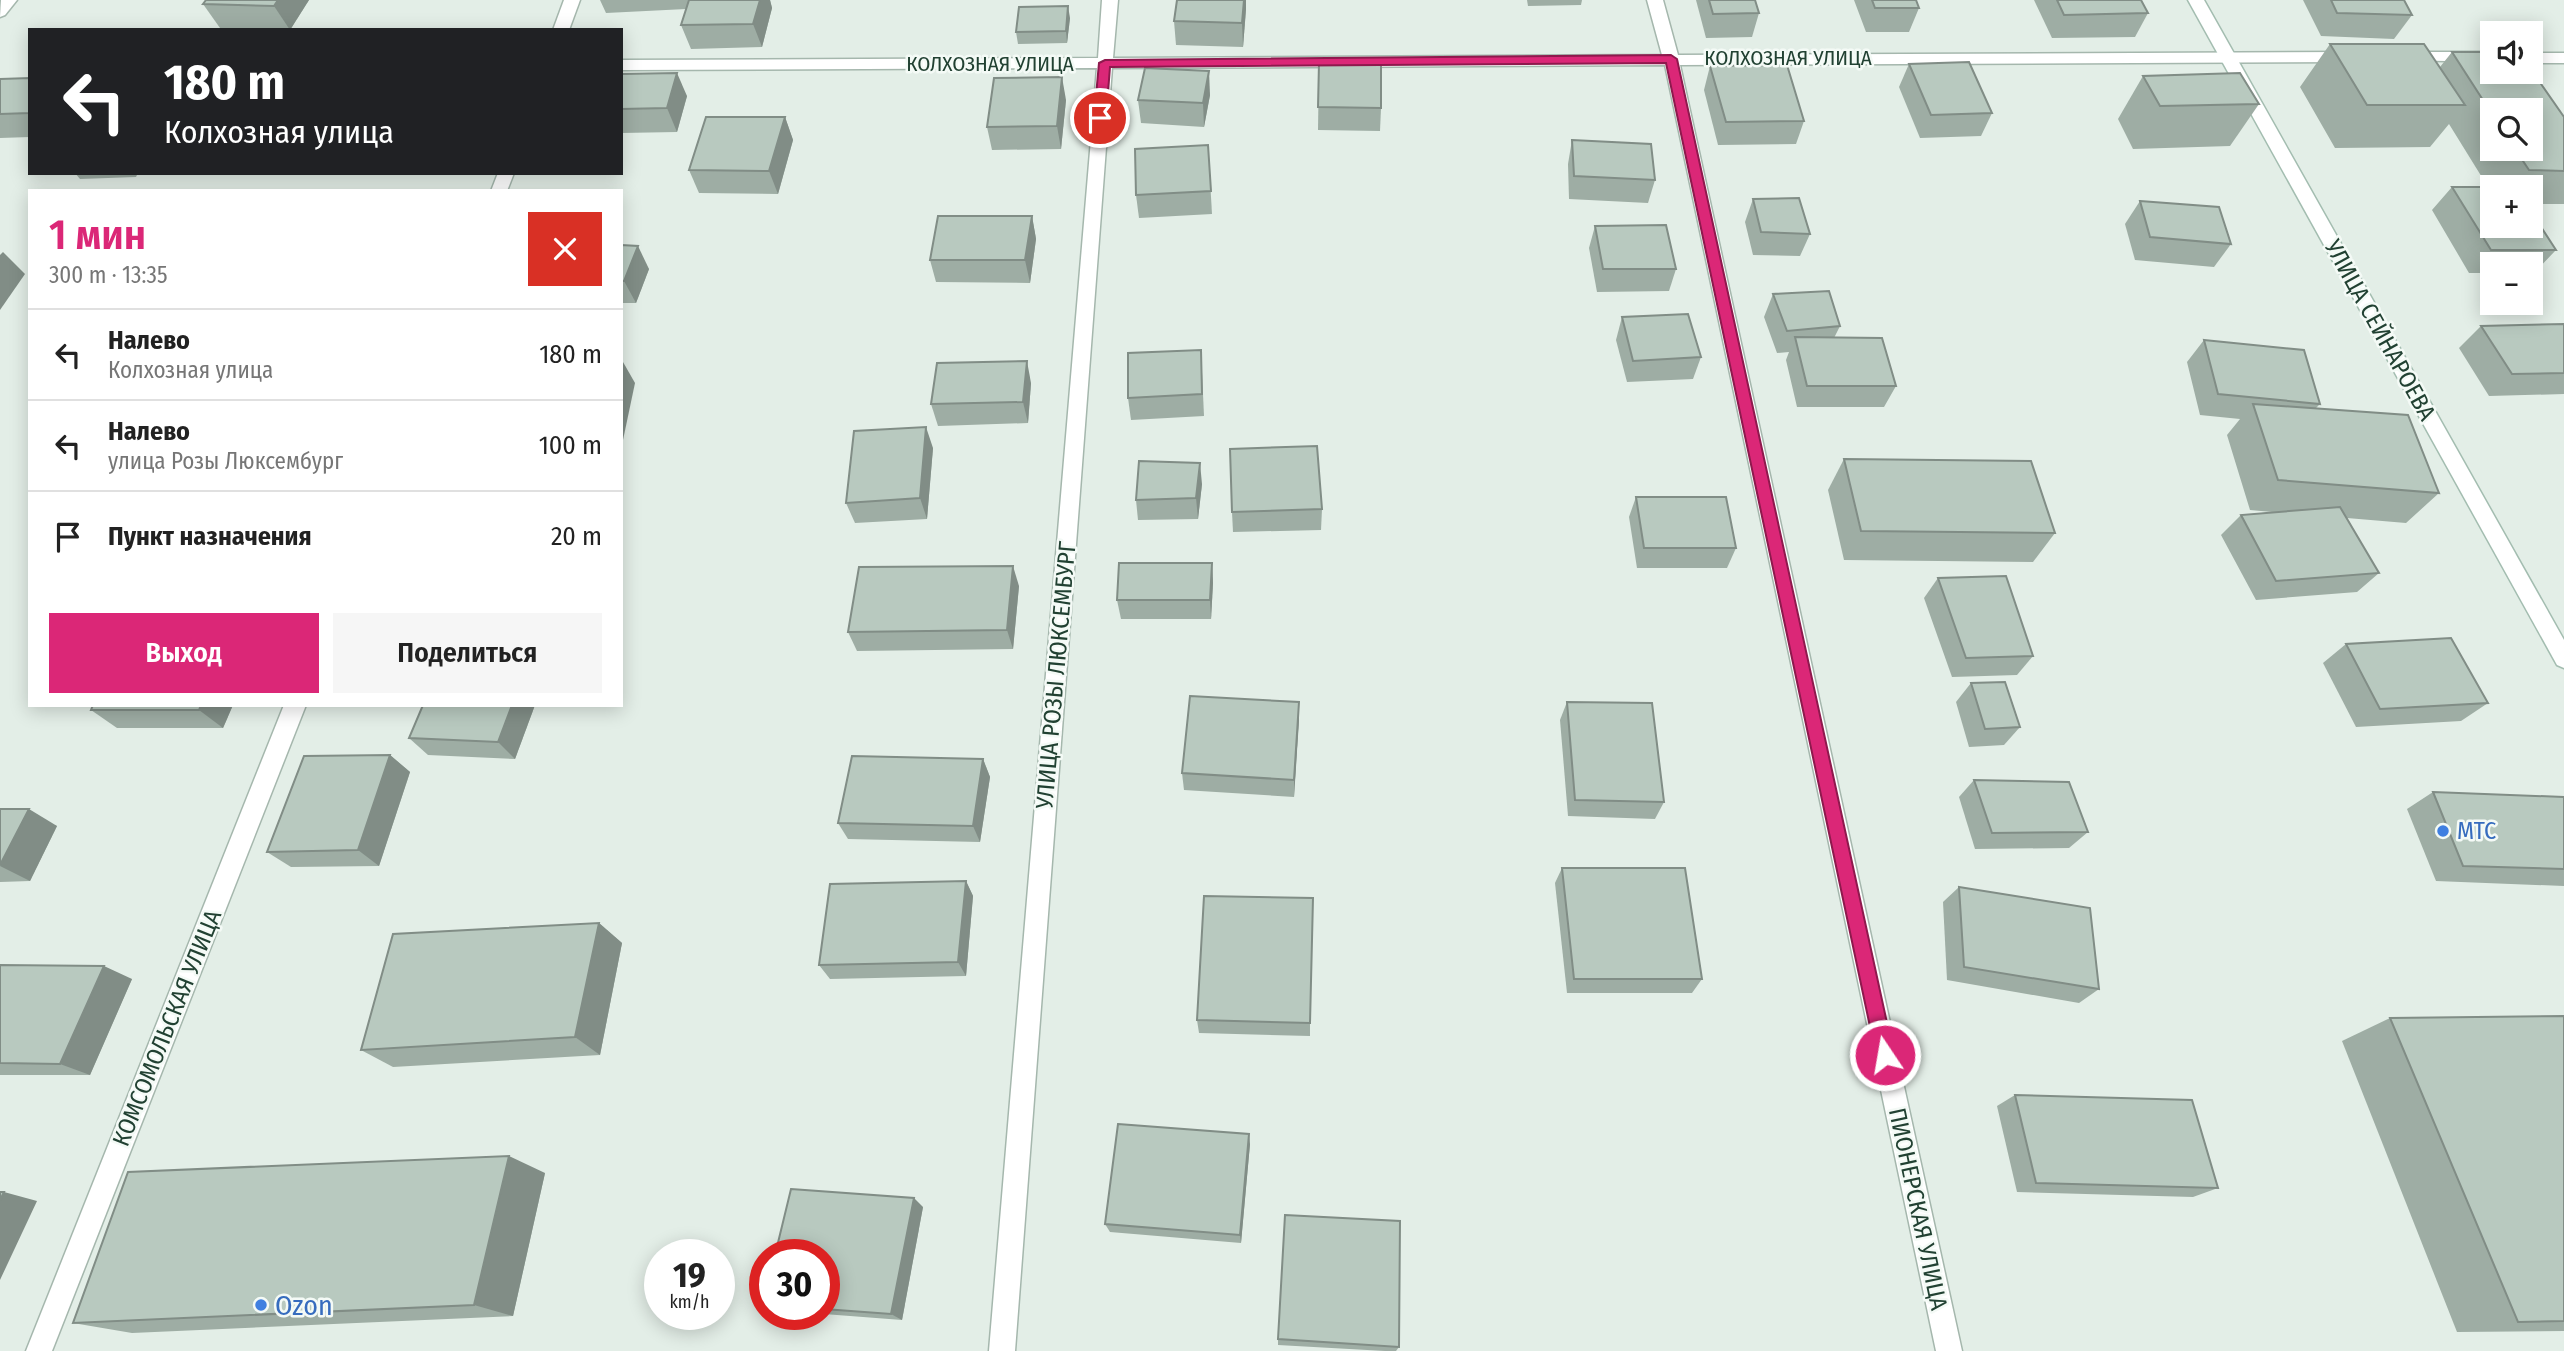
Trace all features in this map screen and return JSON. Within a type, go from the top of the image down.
[{"type":"street","points":[[0,12],[9,0]]},
{"type":"street","points":[[562,28],[572,0]]},
{"type":"street","name":"УЛИЦА РОЗЫ ЛЮКСЕМБУРГ","points":[[1002,1351],[1110,0]]},
{"type":"street","name":"ПИОНЕРСКАЯ УЛИЦА","points":[[1655,0],[1671,59],[1948,1351]]},
{"type":"street","name":"УЛИЦА СЕЙНАРОЕВА","points":[[2196,0],[2564,659]]},
{"type":"street","name":"КОЛХОЗНАЯ УЛИЦА","points":[[623,65],[2366,57]]},
{"type":"street","points":[[2394,57],[2480,57]]},
{"type":"street","points":[[2543,58],[2564,58]]},
{"type":"street","name":"КОМСОМОЛЬСКАЯ УЛИЦА","points":[[39,1351],[294,707]]},
{"type":"building","points":[[206,0],[278,0],[274,6],[203,4]]},
{"type":"building","points":[[689,0],[760,0],[753,24],[681,25]]},
{"type":"building","points":[[1177,0],[1244,0],[1242,23],[1174,21]]},
{"type":"building","points":[[1709,0],[1755,0],[1759,13],[1713,14]]},
{"type":"building","points":[[1872,0],[1916,0],[1919,8],[1875,8]]},
{"type":"building","points":[[2057,0],[2141,0],[2148,13],[2064,15]]},
{"type":"building","points":[[2331,0],[2404,0],[2412,15],[2337,13]]},
{"type":"building","points":[[1068,6],[1066,31],[1016,32],[1019,7]]},
{"type":"building","points":[[2330,44],[2424,44],[2465,105],[2367,105]]},
{"type":"building","points":[[2452,52],[2480,52],[2480,84],[2541,84],[2564,117],[2564,171],[2529,170],[2523,161],[2543,161],[2543,98],[2482,98]]},
{"type":"building","points":[[1969,62],[1992,113],[1931,115],[1909,64]]},
{"type":"building","points":[[1319,63],[1381,64],[1381,108],[1318,107]]},
{"type":"building","points":[[1787,65],[1804,121],[1726,122],[1710,66]]},
{"type":"building","points":[[1145,68],[1209,71],[1203,103],[1138,100]]},
{"type":"building","points":[[677,73],[667,108],[623,109],[623,74]]},
{"type":"building","points":[[2240,73],[2259,104],[2160,106],[2143,76]]},
{"type":"building","points":[[1062,77],[1057,126],[987,127],[994,78]]},
{"type":"building","points":[[28,78],[28,113],[0,114],[0,79]]},
{"type":"building","points":[[706,117],[785,117],[769,171],[689,170]]},
{"type":"building","points":[[1572,140],[1651,144],[1655,180],[1574,176]]},
{"type":"building","points":[[1208,145],[1211,191],[1136,195],[1135,149]]},
{"type":"building","points":[[2452,187],[2480,187],[2480,232]]},
{"type":"building","points":[[1799,198],[1810,234],[1761,232],[1753,199]]},
{"type":"building","points":[[2140,201],[2219,207],[2231,244],[2150,237]]},
{"type":"building","points":[[938,216],[1032,216],[1025,260],[930,260]]},
{"type":"building","points":[[1666,225],[1676,269],[1603,269],[1595,226]]},
{"type":"building","points":[[2543,230],[2556,250],[2491,250],[2484,238],[2543,238]]},
{"type":"building","points":[[623,245],[638,246],[624,281]]},
{"type":"building","points":[[1829,291],[1840,326],[1787,331],[1773,294]]},
{"type":"building","points":[[1688,314],[1701,357],[1633,361],[1622,317]]},
{"type":"building","points":[[2564,324],[2564,373],[2512,374],[2481,326]]},
{"type":"building","points":[[1795,337],[1882,338],[1896,386],[1807,386]]},
{"type":"building","points":[[2204,340],[2304,350],[2320,404],[2218,394]]},
{"type":"building","points":[[1201,350],[1202,394],[1128,398],[1128,353]]},
{"type":"building","points":[[1027,361],[1023,402],[931,404],[937,363]]},
{"type":"building","points":[[2253,404],[2408,415],[2439,493],[2278,480]]},
{"type":"building","points":[[926,427],[920,498],[846,503],[854,431]]},
{"type":"building","points":[[1317,446],[1322,509],[1232,512],[1230,449]]},
{"type":"building","points":[[1844,459],[2031,461],[2055,533],[1861,531]]},
{"type":"building","points":[[1139,461],[1200,463],[1196,498],[1136,500]]},
{"type":"building","points":[[1636,497],[1726,497],[1736,548],[1644,548]]},
{"type":"building","points":[[2340,507],[2379,573],[2276,581],[2241,515]]},
{"type":"building","points":[[1119,563],[1212,563],[1210,600],[1117,600]]},
{"type":"building","points":[[1013,566],[1007,630],[848,632],[859,567]]},
{"type":"building","points":[[2006,576],[2033,656],[1966,658],[1938,578]]},
{"type":"building","points":[[2451,638],[2488,703],[2380,709],[2346,644]]},
{"type":"building","points":[[2005,682],[2020,727],[1985,729],[1971,683]]},
{"type":"building","points":[[1190,696],[1299,702],[1294,780],[1182,773]]},
{"type":"building","points":[[1567,702],[1652,703],[1664,802],[1575,800]]},
{"type":"building","points":[[92,707],[200,707],[199,710],[91,710]]},
{"type":"building","points":[[422,707],[511,707],[498,742],[409,738]]},
{"type":"building","points":[[390,755],[358,850],[267,852],[304,756]]},
{"type":"building","points":[[852,756],[983,759],[973,826],[838,823]]},
{"type":"building","points":[[1974,780],[2069,782],[2088,832],[1992,833]]},
{"type":"building","points":[[2433,792],[2564,797],[2564,869],[2463,866]]},
{"type":"building","points":[[0,809],[29,809],[0,865]]},
{"type":"building","points":[[1562,868],[1685,868],[1702,979],[1574,979]]},
{"type":"building","points":[[966,881],[958,962],[819,965],[830,884]]},
{"type":"building","points":[[1959,887],[2090,908],[2099,989],[1964,967]]},
{"type":"building","points":[[1204,896],[1313,898],[1310,1023],[1197,1020]]},
{"type":"building","points":[[599,923],[575,1037],[361,1050],[393,934]]},
{"type":"building","points":[[0,965],[104,966],[60,1064],[0,1063]]},
{"type":"building","points":[[2564,1016],[2564,1321],[2518,1322],[2390,1018]]},
{"type":"building","points":[[2015,1095],[2192,1100],[2218,1188],[2036,1183]]},
{"type":"building","points":[[1118,1124],[1249,1134],[1240,1235],[1105,1224]]},
{"type":"building","points":[[509,1156],[474,1305],[73,1323],[128,1172]]},
{"type":"building","points":[[791,1189],[914,1198],[891,1314],[840,1310],[840,1239],[779,1239]]},
{"type":"building","points":[[1285,1215],[1400,1221],[1399,1347],[1278,1339]]},
{"type":"place","name":"МТС","points":[[2443,831]]},
{"type":"place","name":"Ozon","points":[[261,1305]]},
{"type":"route","points":[[1100,118],[1105,63],[1671,59],[1885,1055]]}]
